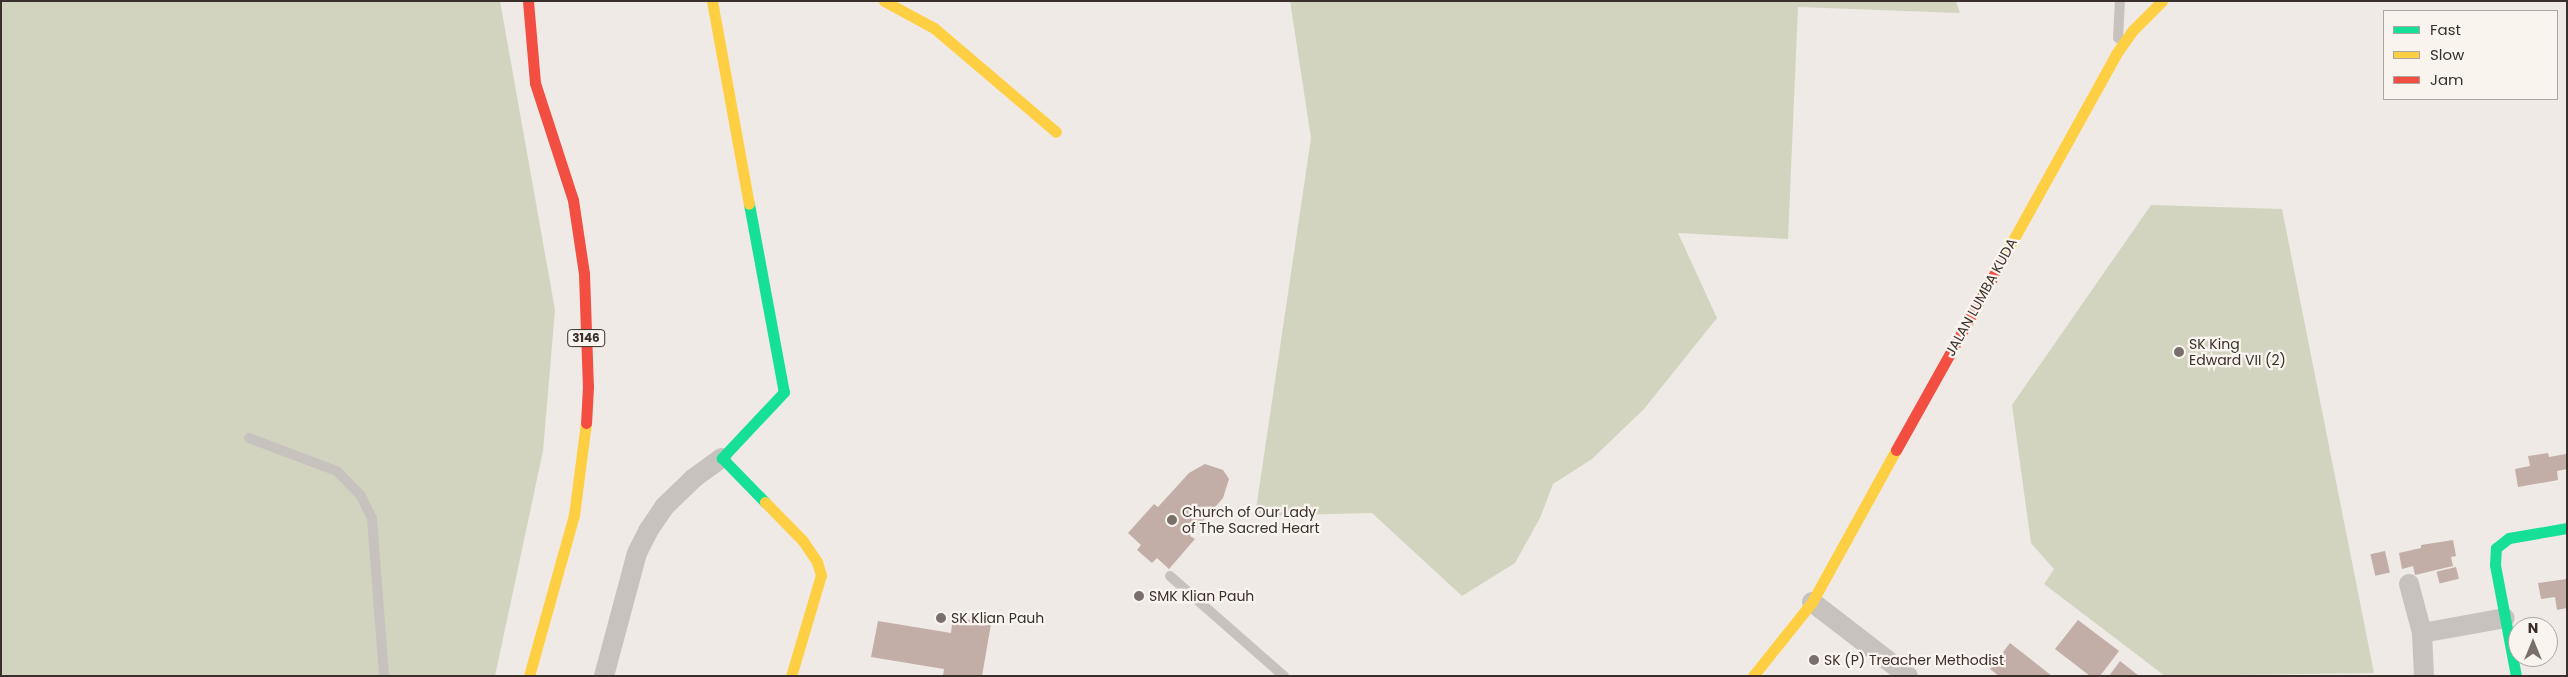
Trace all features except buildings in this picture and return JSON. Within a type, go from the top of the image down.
[{"type":"street","name":"3146","points":[[528,1],[535,83],[573,200],[584,274],[588,386],[584,454],[574,515],[529,676]]},
{"type":"street","points":[[604,676],[637,553],[648,530],[671,500],[722,458],[784,392],[712,1]]},
{"type":"street","points":[[884,1],[934,28],[1056,132]]},
{"type":"street","name":"JALAN LUMBA KUDA","points":[[1752,676],[1812,602],[2116,54],[2133,30],[2162,1]]},
{"type":"street","points":[[722,458],[802,541],[817,562],[821,575],[792,676]]},
{"type":"street","points":[[2516,676],[2495,565],[2496,548],[2509,538],[2567,528]]},
{"type":"street","points":[[2409,584],[2422,633],[2424,676]]},
{"type":"street","points":[[1812,602],[1908,676]]},
{"type":"street","points":[[2422,633],[2505,618]]},
{"type":"lane","points":[[2116,54],[2120,1]]},
{"type":"lane","points":[[249,438],[337,471],[361,496],[372,519],[384,676]]},
{"type":"lane","points":[[1170,576],[1284,676]]},
{"type":"green space","points":[[1,1],[500,1],[555,310],[543,451],[495,676],[1,676]]},
{"type":"green space","points":[[1290,1],[1956,1],[1960,13],[1798,7],[1788,239],[1678,233],[1717,318],[1644,409],[1592,459],[1553,484],[1540,518],[1515,563],[1462,596],[1372,513],[1255,516],[1311,138]]},
{"type":"green space","name":"SK King Edward VII (2)","points":[[2151,205],[2282,209],[2374,673],[2165,676],[2044,584],[2054,569],[2031,543],[2012,405]]},
{"type":"traffic: fast","points":[[749,204],[784,392],[722,458],[765,502]]},
{"type":"traffic: fast","points":[[2516,676],[2495,565],[2496,548],[2509,538],[2567,528]]},
{"type":"traffic: slow","points":[[712,1],[749,204]]},
{"type":"traffic: slow","points":[[884,1],[934,28],[1056,132]]},
{"type":"traffic: slow","points":[[2002,260],[2116,54],[2133,30],[2162,1]]},
{"type":"traffic: slow","points":[[529,676],[574,515],[586,423]]},
{"type":"traffic: slow","points":[[1753,676],[1812,602],[1896,450]]},
{"type":"traffic: slow","points":[[765,502],[803,541],[817,562],[821,575],[791,676]]},
{"type":"traffic: jam","points":[[528,1],[535,83],[573,200],[584,274],[588,386],[586,423]]},
{"type":"traffic: jam","points":[[1896,450],[2002,260]]},
{"type":"place","name":"SK King Edward VII (2)","points":[[2179,352]]},
{"type":"place","name":"Church of Our Lady of The Sacred Heart","points":[[1172,520]]},
{"type":"place","name":"SMK Klian Pauh","points":[[1139,596]]},
{"type":"place","name":"SK Klian Pauh","points":[[941,618]]},
{"type":"place","name":"SK (P) Treacher Methodist","points":[[1814,660]]}]
